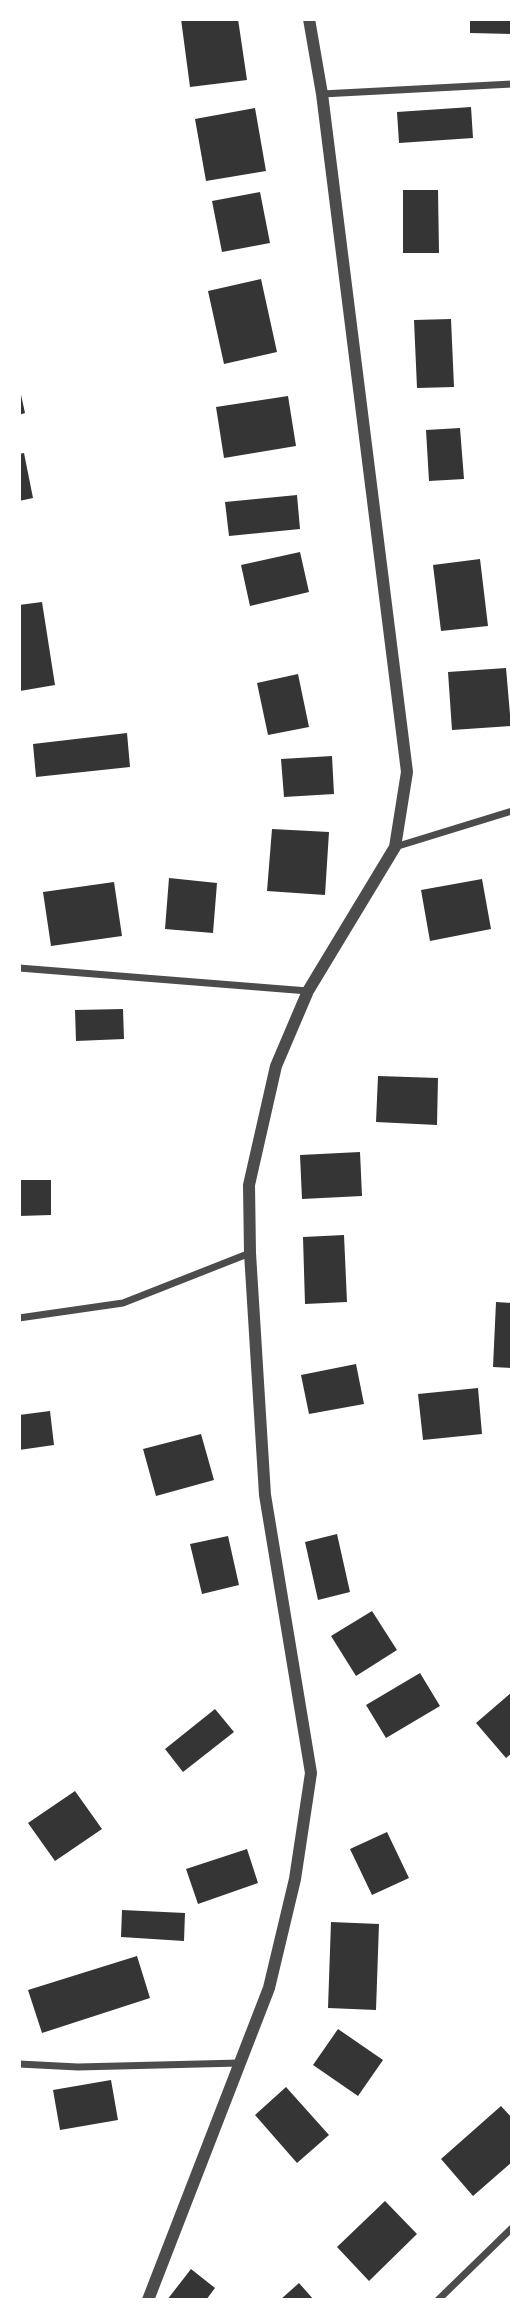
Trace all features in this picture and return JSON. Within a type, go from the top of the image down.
[{"type":"street","points":[[148,2300],[269,1988],[295,1879],[311,1773],[265,1495],[250,1253],[249,1185],[276,1066],[308,991],[395,847],[407,772],[322,94],[309,19]]},
{"type":"street","points":[[322,94],[512,84]]},
{"type":"street","points":[[395,847],[512,811]]},
{"type":"street","points":[[19,968],[308,991]]},
{"type":"street","points":[[19,1318],[123,1303],[250,1253]]},
{"type":"street","points":[[19,2064],[78,2067],[240,2063]]},
{"type":"street","points":[[438,2300],[512,2228]]},
{"type":"building","points":[[181,19],[238,19],[247,80],[190,87]]},
{"type":"building","points":[[470,19],[512,19],[512,34],[470,33]]},
{"type":"building","points":[[471,107],[473,138],[399,143],[397,112]]},
{"type":"building","points":[[255,108],[266,171],[206,181],[195,119]]},
{"type":"building","points":[[403,190],[438,190],[439,253],[403,253]]},
{"type":"building","points":[[260,192],[270,243],[222,252],[212,201]]},
{"type":"building","points":[[261,279],[277,352],[224,364],[208,291]]},
{"type":"building","points":[[451,319],[454,387],[417,388],[414,320]]},
{"type":"building","points":[[19,391],[25,413],[19,415]]},
{"type":"building","points":[[288,396],[296,446],[224,458],[216,407]]},
{"type":"building","points":[[460,428],[464,479],[429,481],[426,430]]},
{"type":"building","points":[[24,453],[33,498],[19,501],[19,454]]},
{"type":"building","points":[[297,495],[300,529],[229,536],[225,502]]},
{"type":"building","points":[[300,552],[309,592],[250,606],[241,565]]},
{"type":"building","points":[[480,559],[488,626],[441,631],[433,565]]},
{"type":"building","points":[[42,602],[55,685],[20,691],[19,605]]},
{"type":"building","points":[[506,668],[511,726],[452,730],[448,672]]},
{"type":"building","points":[[298,674],[309,727],[268,735],[257,683]]},
{"type":"building","points":[[127,733],[130,767],[36,777],[33,744]]},
{"type":"building","points":[[332,756],[334,794],[284,797],[281,759]]},
{"type":"building","points":[[272,829],[329,832],[325,895],[267,891]]},
{"type":"building","points":[[169,878],[217,883],[213,933],[165,929]]},
{"type":"building","points":[[482,879],[491,929],[430,941],[421,890]]},
{"type":"building","points":[[114,882],[122,936],[51,946],[43,892]]},
{"type":"building","points":[[123,1009],[124,1039],[76,1041],[75,1010]]},
{"type":"building","points":[[378,1076],[438,1078],[437,1125],[376,1122]]},
{"type":"building","points":[[360,1152],[362,1196],[302,1199],[300,1155]]},
{"type":"building","points":[[19,1180],[51,1180],[51,1215],[19,1216]]},
{"type":"building","points":[[344,1235],[347,1302],[305,1304],[303,1237]]},
{"type":"building","points":[[496,1302],[512,1303],[512,1368],[493,1367]]},
{"type":"building","points":[[356,1364],[364,1404],[309,1414],[301,1375]]},
{"type":"building","points":[[478,1388],[482,1434],[423,1440],[418,1394]]},
{"type":"building","points":[[50,1411],[54,1445],[19,1450],[19,1415]]},
{"type":"building","points":[[201,1434],[214,1480],[156,1496],[143,1449]]},
{"type":"building","points":[[337,1534],[350,1592],[318,1600],[305,1542]]},
{"type":"building","points":[[228,1536],[239,1585],[202,1594],[190,1544]]},
{"type":"building","points":[[372,1611],[397,1650],[356,1676],[331,1636]]},
{"type":"building","points":[[420,1673],[440,1706],[386,1738],[366,1705]]},
{"type":"building","points":[[512,1692],[512,1753],[506,1758],[476,1723]]},
{"type":"building","points":[[215,1709],[234,1732],[183,1772],[165,1749]]},
{"type":"building","points":[[75,1791],[102,1829],[55,1861],[28,1823]]},
{"type":"building","points":[[387,1832],[409,1878],[372,1895],[350,1849]]},
{"type":"building","points":[[247,1849],[258,1883],[198,1904],[186,1869]]},
{"type":"building","points":[[122,1910],[185,1913],[184,1941],[121,1937]]},
{"type":"building","points":[[331,1922],[379,1924],[376,2010],[328,2008]]},
{"type":"building","points":[[137,1956],[150,1998],[42,2033],[28,1990]]},
{"type":"building","points":[[338,2029],[383,2060],[358,2096],[313,2065]]},
{"type":"building","points":[[111,2080],[118,2120],[60,2130],[53,2090]]},
{"type":"building","points":[[286,2087],[329,2135],[297,2163],[255,2115]]},
{"type":"building","points":[[501,2106],[512,2118],[512,2162],[473,2196],[441,2159]]},
{"type":"building","points":[[385,2201],[417,2234],[369,2281],[337,2247]]},
{"type":"building","points":[[191,2269],[215,2288],[206,2300],[167,2300]]},
{"type":"building","points":[[299,2283],[314,2300],[280,2300]]}]
